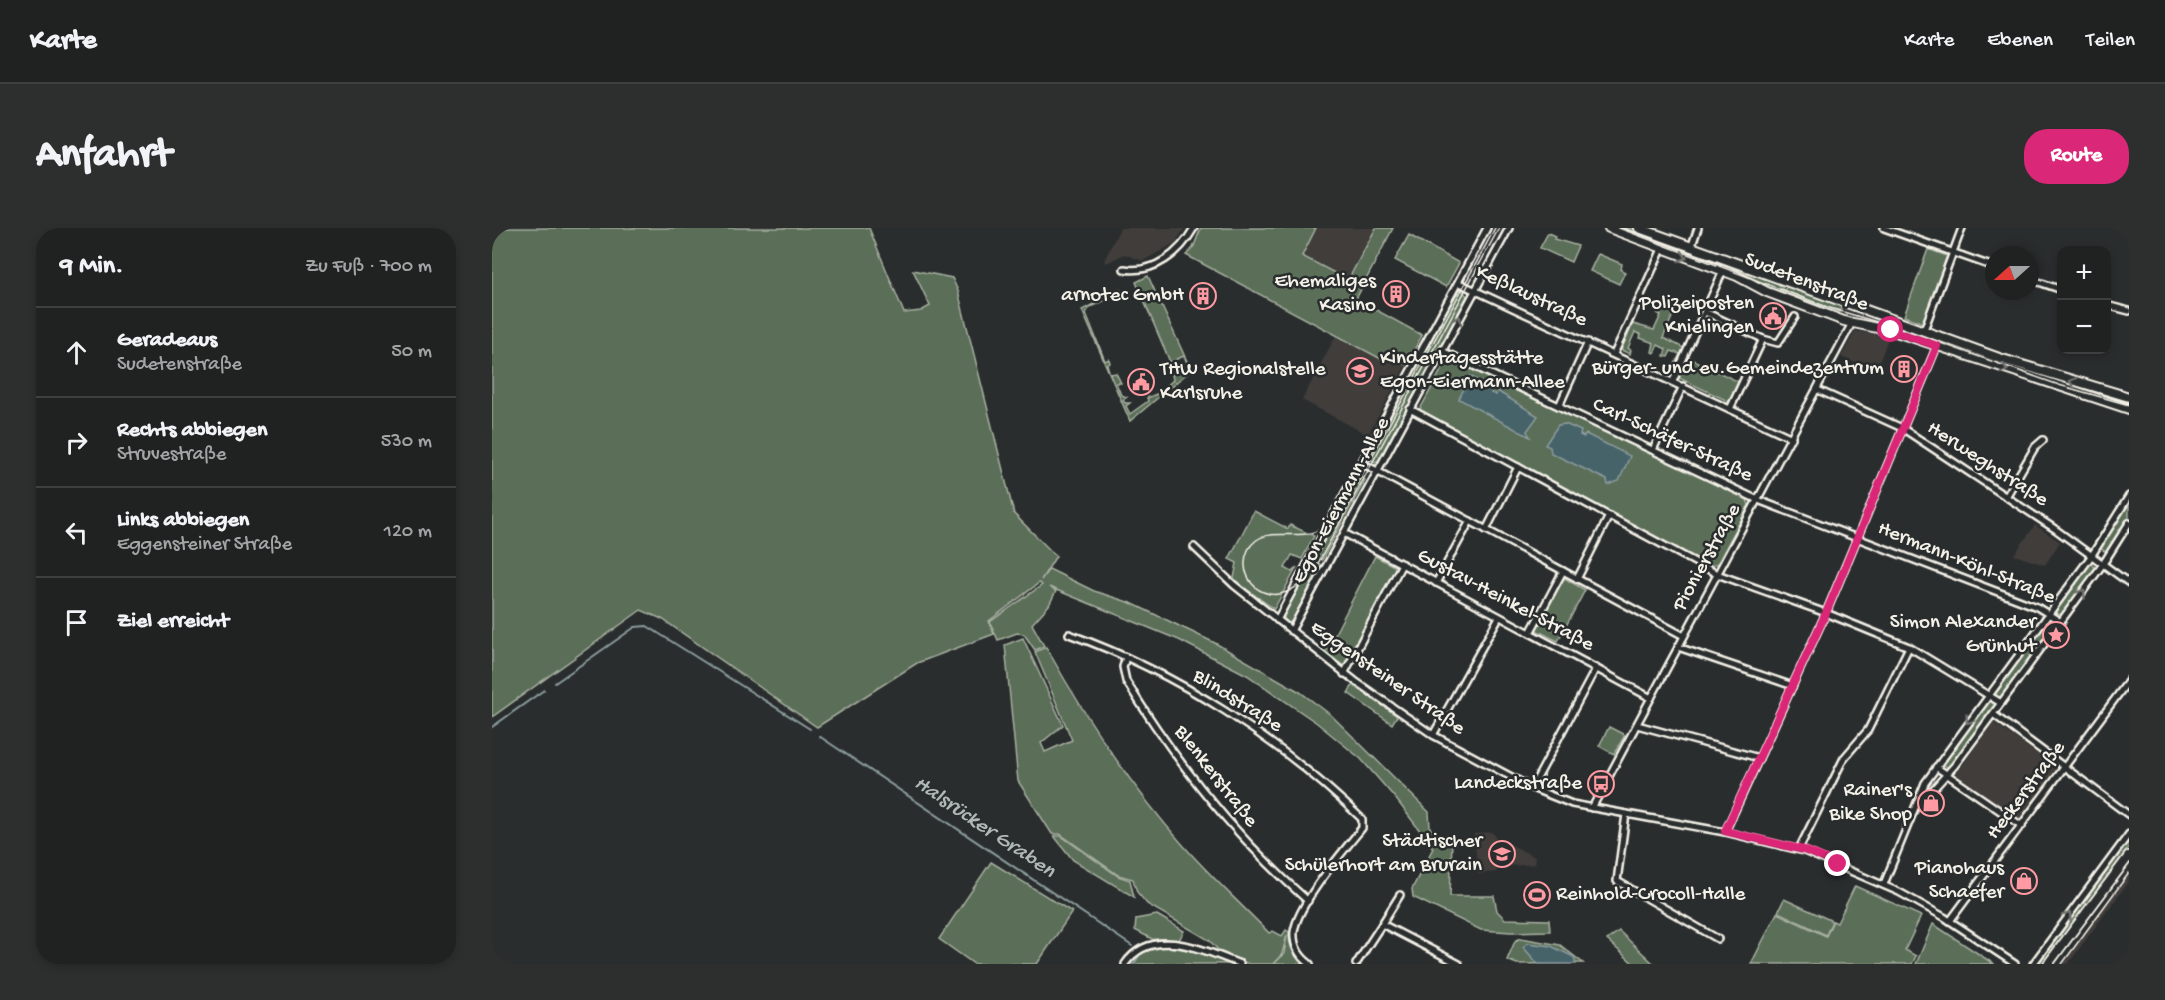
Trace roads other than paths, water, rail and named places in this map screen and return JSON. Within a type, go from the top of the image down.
[{"type":"main road","name":"Sudetenstraße","points":[[1609,228],[1723,271],[1767,292],[1852,323],[1891,330],[2129,409]]},
{"type":"main road","name":"Sudetenstraße","points":[[1639,228],[2010,362],[2129,397]]},
{"type":"main road","points":[[1852,323],[1858,308]]},
{"type":"main road","points":[[2048,964],[2129,856]]},
{"type":"street","points":[[1124,269],[1140,272],[1173,254],[1182,248],[1194,228]]},
{"type":"street","name":"Egon-Eiermann-Allee","points":[[1277,620],[1487,228]]},
{"type":"street","name":"Egon-Eiermann-Allee","points":[[1291,632],[1509,228]]},
{"type":"street","points":[[1691,248],[1698,228]]},
{"type":"street","points":[[1884,228],[1985,264]]},
{"type":"street","points":[[1924,330],[1962,228]]},
{"type":"street","points":[[1614,354],[1662,249]]},
{"type":"street","points":[[1672,381],[1723,271]]},
{"type":"street","points":[[2039,282],[2057,289]]},
{"type":"street","name":"Keßlaustraße","points":[[1459,283],[1792,438]]},
{"type":"street","points":[[2111,306],[2129,311]]},
{"type":"street","points":[[1705,312],[1763,339],[1778,343],[1795,317]]},
{"type":"street","name":"Pionierstraße","points":[[1592,808],[1852,323]]},
{"type":"street","points":[[1730,409],[1763,339]]},
{"type":"street","name":"Keßlaustraße","points":[[1559,406],[1588,342]]},
{"type":"street","points":[[1725,831],[1826,613],[1937,346]]},
{"type":"street","name":"Carl-Schäfer-Straße","points":[[1442,351],[1758,500]]},
{"type":"street","points":[[1653,450],[1683,386]]},
{"type":"street","name":"Herweghstraße","points":[[1818,390],[1902,428],[2092,555],[2129,583]]},
{"type":"street","points":[[1410,409],[1718,574],[1826,613],[1909,647],[2001,703]]},
{"type":"street","points":[[2006,497],[2035,447],[2043,441]]},
{"type":"street","points":[[1362,463],[1684,636]]},
{"type":"street","points":[[1486,530],[1518,467]]},
{"type":"street","points":[[1884,884],[1925,783],[2048,612],[2092,555],[2129,496]]},
{"type":"street","name":"Hermann-Köhl-Straße","points":[[1758,500],[2048,612],[2061,622]]},
{"type":"street","points":[[1578,579],[1610,516]]},
{"type":"street","points":[[1436,583],[1470,520]]},
{"type":"street","points":[[1916,808],[1945,773],[1955,765],[2103,564],[2129,523]]},
{"type":"street","name":"Gustav-Heinkel-Straße","points":[[1344,533],[1651,698]]},
{"type":"street","name":"Eggensteiner Straße","points":[[1194,547],[1291,632],[1344,674],[1433,735],[1532,789],[1556,799],[1592,808],[1725,831],[1799,849],[1884,884],[1950,921],[2015,964]]},
{"type":"street","points":[[1344,674],[1402,564]]},
{"type":"street","points":[[1530,633],[1563,571]]},
{"type":"street","points":[[1433,735],[1499,616]]},
{"type":"street","name":"Blindstraße","points":[[1069,634],[1126,657],[1197,693],[1268,740],[1335,793],[1362,819],[1362,828],[1308,901]]},
{"type":"street","points":[[1799,849],[1844,758],[1868,730],[1909,647]]},
{"type":"street","points":[[1678,648],[1793,686]]},
{"type":"street","name":"Blenkerstraße","points":[[1126,657],[1123,667],[1126,681],[1178,760],[1238,834],[1308,901]]},
{"type":"street","points":[[1532,789],[1596,668]]},
{"type":"street","name":"Heckerstraße","points":[[1950,921],[2129,681]]},
{"type":"street","points":[[1993,714],[2129,815]]},
{"type":"street","points":[[1637,725],[1759,758]]},
{"type":"street","points":[[1936,766],[2022,826]]},
{"type":"street","points":[[1626,814],[1617,881],[1718,939]]},
{"type":"street","points":[[2033,964],[2129,834]]},
{"type":"street","points":[[1356,964],[1401,895]]},
{"type":"street","points":[[1308,901],[1298,918],[1294,934],[1297,950],[1310,964]]},
{"type":"street","points":[[1382,924],[1459,964]]},
{"type":"street","points":[[1125,964],[1142,946],[1160,943],[1196,948],[1240,964]]},
{"type":"water","points":[[1470,376],[1492,389],[1491,393],[1496,395],[1497,391],[1538,416],[1527,431],[1530,437],[1459,399]]},
{"type":"water","points":[[1565,424],[1581,431],[1580,435],[1584,437],[1586,434],[1630,456],[1619,481],[1608,485],[1607,480],[1551,453],[1550,447],[1545,445],[1558,425]]},
{"type":"water","points":[[1528,943],[1551,946],[1574,957],[1576,964],[1538,964],[1523,947]]},
{"type":"waterway","name":"Halsrücker Graben","points":[[555,683],[635,627],[647,626],[810,729]]},
{"type":"waterway","name":"Halsrücker Graben","points":[[492,727],[544,690]]},
{"type":"waterway","name":"Halsrücker Graben","points":[[819,736],[1132,946]]},
{"type":"waterway","name":"Halsrücker Graben","points":[[1134,964],[1139,956]]},
{"type":"tram line","points":[[1495,228],[1342,512],[1320,530],[1303,534],[1268,535],[1254,542],[1248,550],[1245,560],[1247,574],[1260,590],[1270,594],[1283,593],[1302,582],[1316,567],[1499,228]]},
{"type":"tram line","points":[[1619,228],[1830,308],[1904,330],[2059,385],[2129,405]]},
{"type":"tram line","points":[[2062,964],[2129,873]]},
{"type":"place","name":"Ehemaliges Kasino","points":[[1396,294]]},
{"type":"place","name":"arnotec GmbH","points":[[1203,296]]},
{"type":"place","name":"Polizeiposten Knielingen","points":[[1773,316]]},
{"type":"place","name":"Bürger- und ev.Gemeindezentrum","points":[[1904,369]]},
{"type":"place","name":"Kindertagesstätte Egon-Eiermann-Allee","points":[[1360,371]]},
{"type":"place","name":"THW Regionalstelle Karlsruhe","points":[[1141,382]]},
{"type":"place","name":"Simon Alexander Grünhut","points":[[2056,635]]},
{"type":"place","name":"Landeckstraße","points":[[1601,784]]},
{"type":"place","name":"Rainer's Bike Shop","points":[[1931,803]]},
{"type":"place","name":"Städtischer Schülerhort am Brurain","points":[[1502,854]]},
{"type":"place","name":"Pianohaus Schaefer","points":[[2024,881]]},
{"type":"place","name":"Reinhold-Crocoll-Halle","points":[[1537,895]]}]
